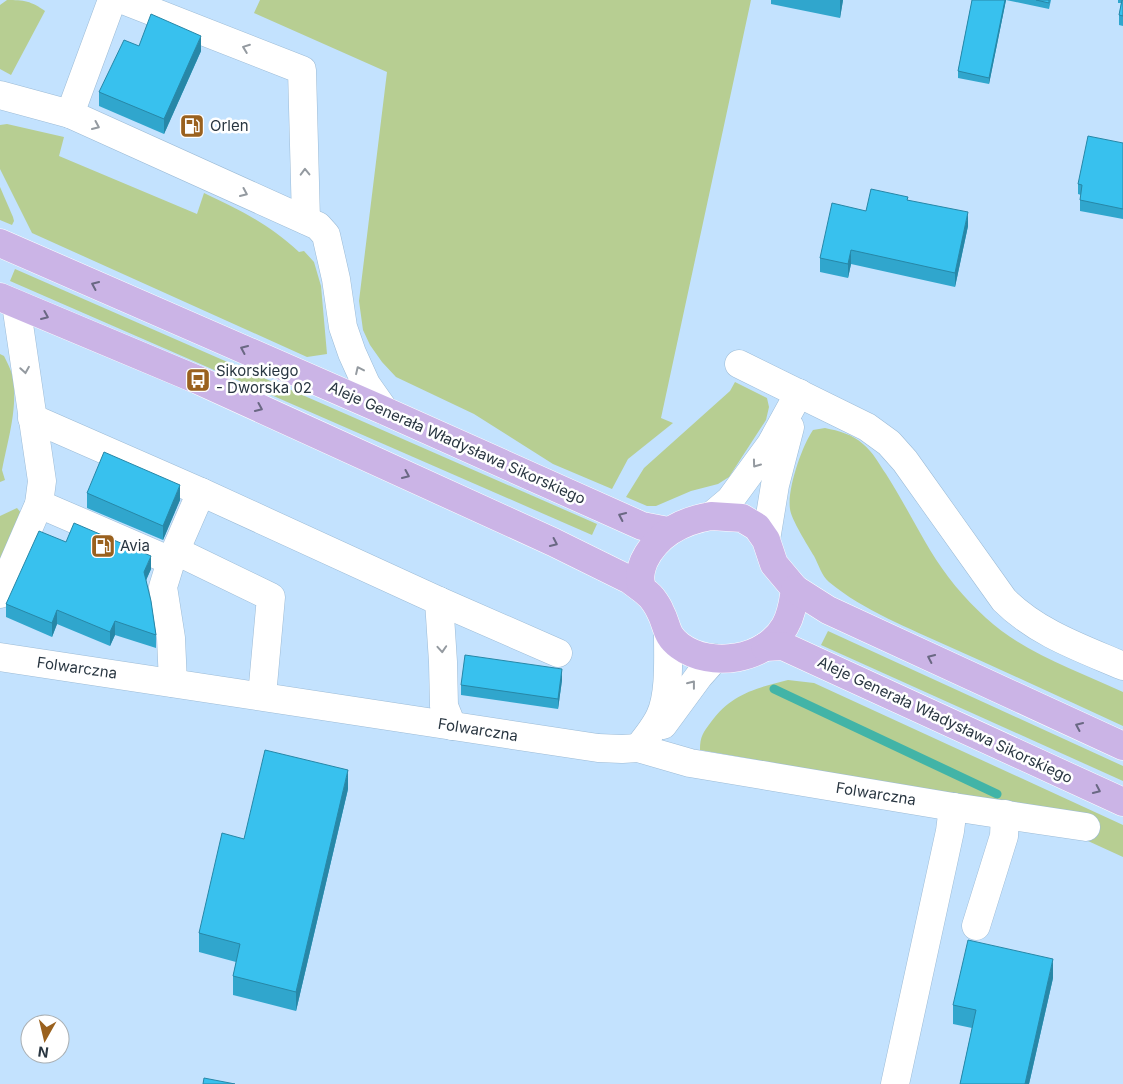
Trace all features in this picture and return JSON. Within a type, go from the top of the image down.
[{"type":"main road","name":"Aleje Generała Władysława Sikorskiego","points":[[0,243],[385,411],[642,526],[668,531]]},
{"type":"main road","points":[[8,301],[215,388],[553,542],[630,580],[651,597],[660,611],[668,635],[680,646],[691,652],[715,658],[738,657],[765,647],[785,627],[792,611],[795,589]]},
{"type":"main road","points":[[642,588],[640,577],[644,560],[653,545],[668,531],[695,519],[711,516],[742,518],[757,527],[766,540],[774,564],[795,589],[828,610],[1123,746]]},
{"type":"main road","name":"Aleje Generała Władysława Sikorskiego","points":[[765,647],[783,646],[1123,802]]},
{"type":"street","points":[[70,114],[112,0]]},
{"type":"street","points":[[123,0],[302,70],[306,220]]},
{"type":"street","points":[[0,96],[70,114],[318,226],[326,235],[336,279],[343,327],[352,353],[366,384],[385,411]]},
{"type":"street","points":[[0,594],[39,504],[42,480],[32,418],[8,301]]},
{"type":"street","points":[[739,364],[868,427],[889,443],[905,461],[1004,600],[1017,613],[1046,632],[1123,666]]},
{"type":"street","points":[[711,516],[730,500],[771,444],[799,392]]},
{"type":"street","points":[[766,540],[775,485],[799,392]]},
{"type":"street","points":[[32,418],[558,653]]},
{"type":"street","points":[[173,682],[171,638],[163,587],[201,492]]},
{"type":"street","points":[[39,504],[174,556],[271,597],[262,696]]},
{"type":"street","points":[[439,601],[444,706],[452,726]]},
{"type":"street","points":[[638,748],[660,716],[664,703],[668,671],[668,635]]},
{"type":"street","name":"Folwarczna","points":[[0,657],[598,748],[638,748],[690,763],[1086,827]]},
{"type":"street","points":[[638,748],[657,733],[699,676],[715,658]]},
{"type":"street","points":[[895,1084],[954,807]]},
{"type":"street","points":[[976,926],[1004,836],[1005,814]]},
{"type":"green space","points":[[7,0],[27,2],[45,11],[11,75],[0,69],[0,5]]},
{"type":"green space","points":[[260,0],[751,0],[661,418],[673,423],[628,459],[612,489],[553,464],[474,414],[396,377],[382,362],[370,345],[363,330],[359,301],[387,72],[254,13]]},
{"type":"green space","points":[[7,124],[64,137],[59,156],[197,214],[204,193],[265,225],[299,252],[304,251],[314,262],[321,286],[327,354],[307,357],[32,233],[0,169],[0,125]]},
{"type":"green space","points":[[0,187],[13,217],[12,225],[0,220]]},
{"type":"green space","points":[[15,269],[597,524],[592,535],[10,281]]},
{"type":"green space","points":[[0,354],[4,356],[12,374],[14,398],[12,422],[2,470],[5,480],[0,482]]},
{"type":"green space","points":[[735,382],[767,398],[769,407],[766,420],[729,477],[718,484],[691,491],[656,506],[647,506],[626,497],[644,468],[730,391]]},
{"type":"green space","points":[[825,428],[850,435],[876,458],[942,568],[986,618],[1034,651],[1123,692],[1123,726],[887,618],[857,602],[826,579],[796,526],[790,509],[793,479],[800,457],[813,430]]},
{"type":"green space","points":[[17,508],[22,514],[16,522],[22,525],[0,577],[0,516]]},
{"type":"green space","points":[[828,631],[1123,766],[1123,781],[821,645]]},
{"type":"green space","points":[[788,680],[814,683],[1123,825],[1123,857],[1088,841],[1088,818],[700,750],[701,738],[704,732],[719,712],[727,705],[755,689]]},
{"type":"building","points":[[972,0],[1005,0],[989,78],[958,71]]},
{"type":"building","points":[[1036,0],[1049,0],[1049,3]]},
{"type":"building","points":[[1123,0],[1123,16],[1119,15]]},
{"type":"building","points":[[151,14],[201,36],[164,119],[99,92],[124,40],[139,46]]},
{"type":"building","points":[[1088,136],[1123,143],[1123,209],[1080,200],[1082,185],[1078,184]]},
{"type":"building","points":[[871,189],[908,197],[907,200],[968,212],[955,273],[851,250],[848,264],[820,258],[832,203],[866,211]]},
{"type":"building","points":[[104,452],[180,485],[163,526],[87,493]]},
{"type":"building","points":[[74,523],[151,556],[144,572],[156,635],[115,621],[110,632],[57,610],[52,623],[6,604],[39,531],[66,542]]},
{"type":"building","points":[[465,655],[562,669],[558,699],[461,685]]},
{"type":"building","points":[[265,750],[348,770],[296,992],[233,976],[240,944],[199,933],[222,833],[244,839]]},
{"type":"building","points":[[968,940],[1053,959],[1025,1084],[960,1084],[976,1010],[953,1005]]},
{"type":"building","points":[[204,1078],[235,1084],[203,1084]]},
{"type":"waterway","points":[[774,689],[997,794]]},
{"type":"place","name":"Orlen","points":[[192,126]]},
{"type":"place","name":"Sikorskiego - Dworska 02","points":[[198,380]]},
{"type":"place","name":"Avia","points":[[103,546]]}]
